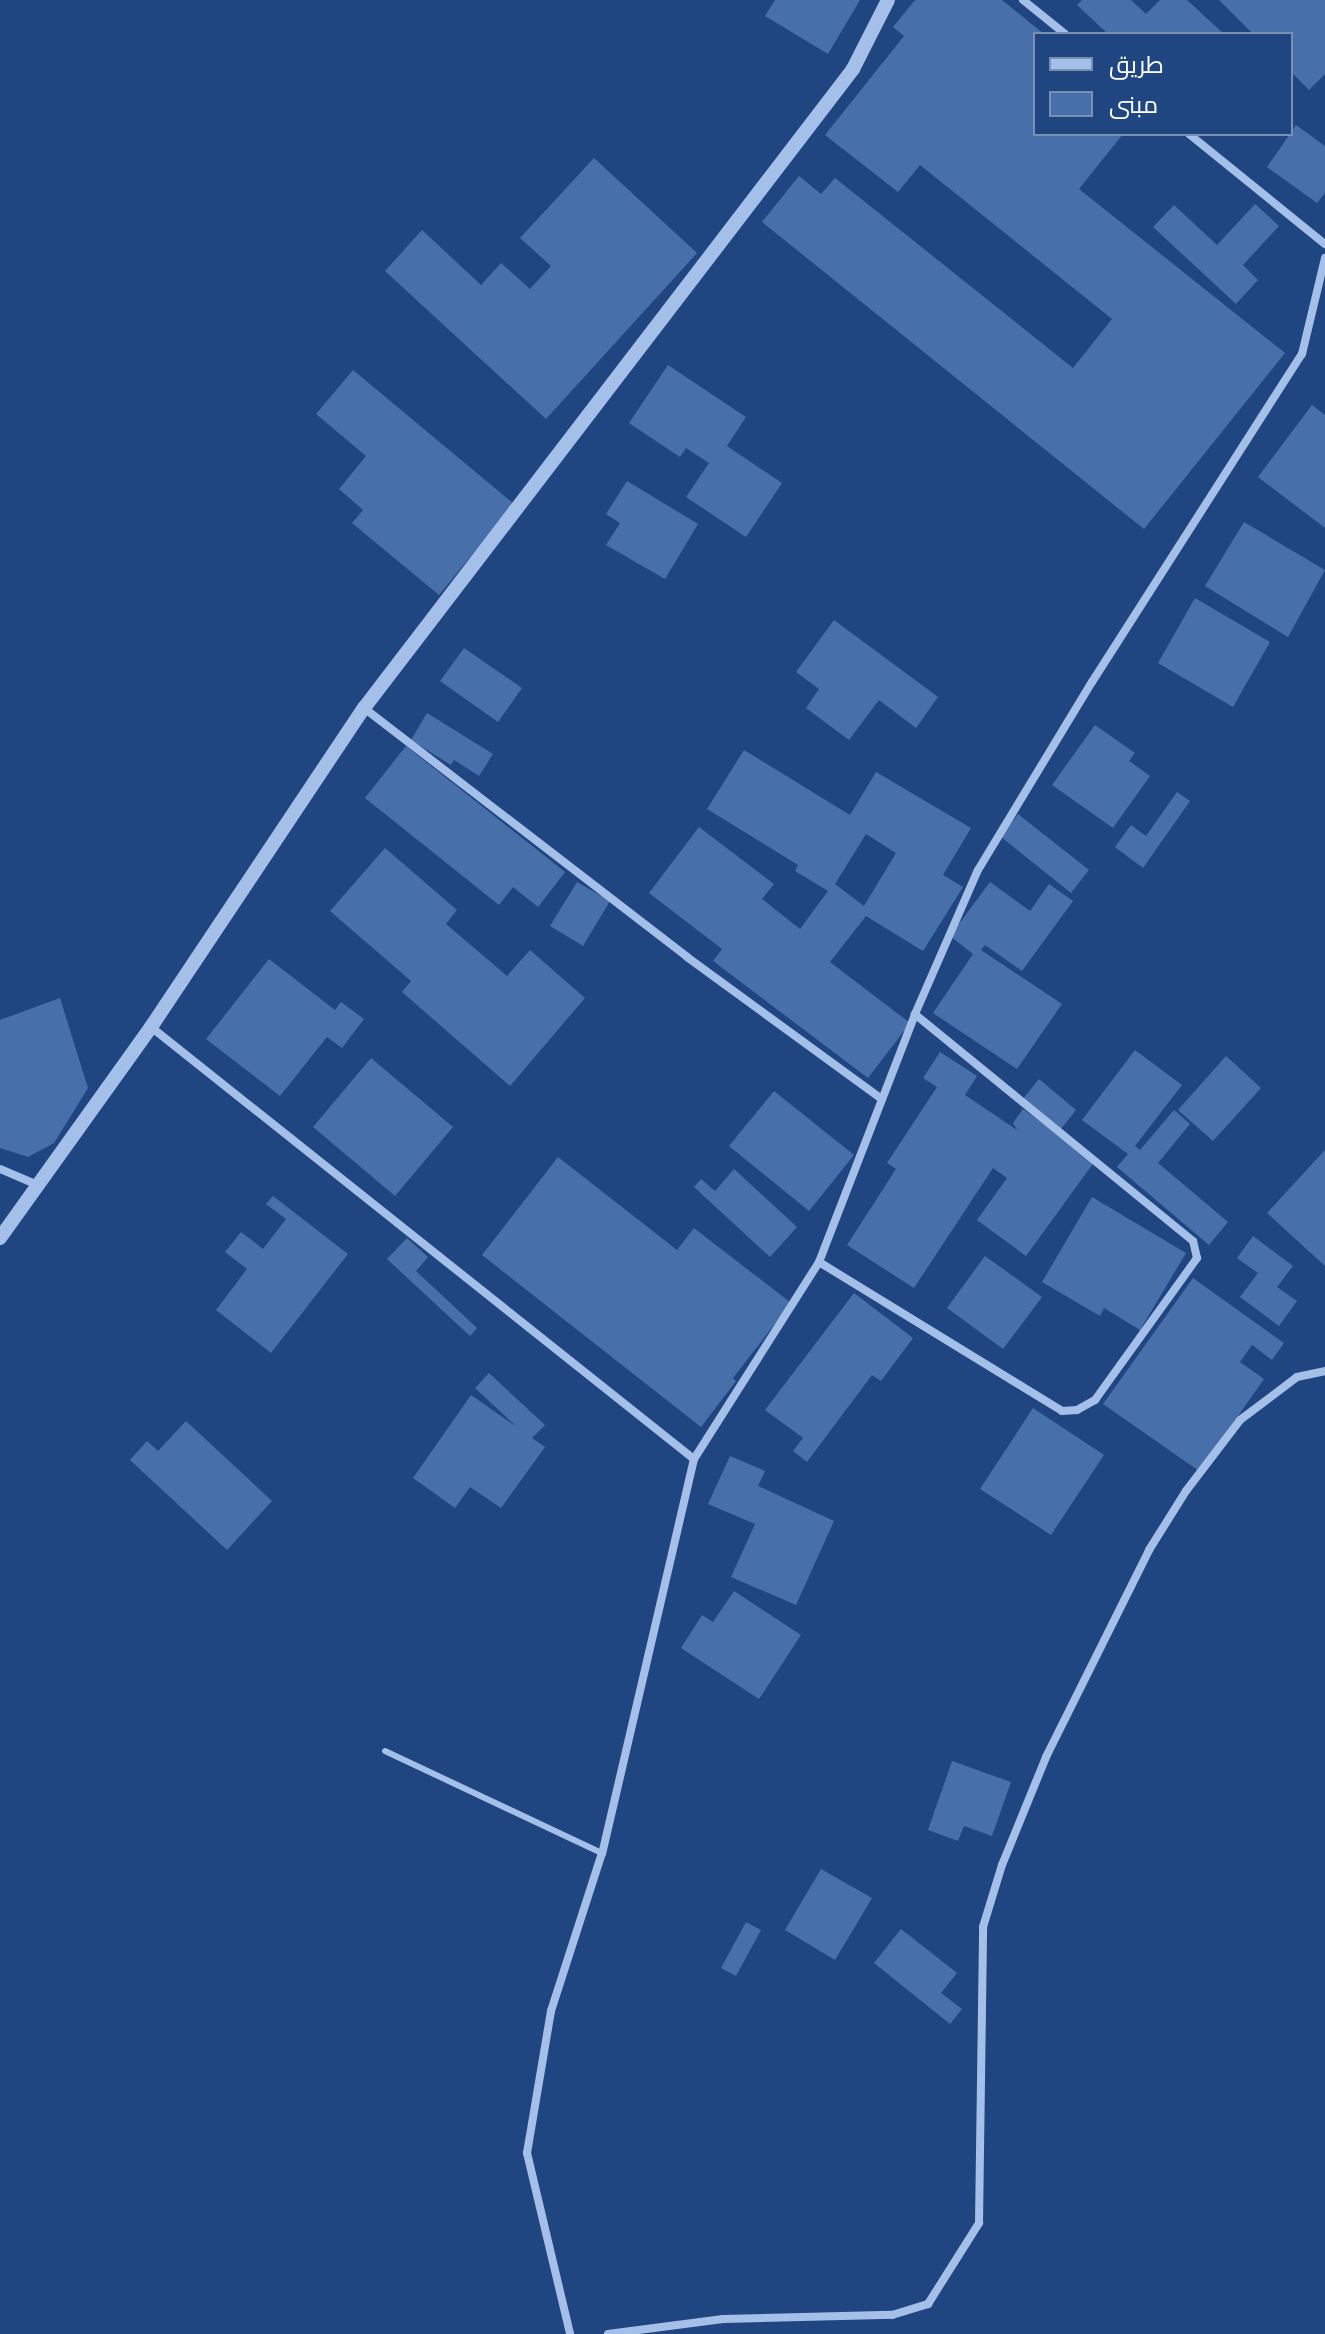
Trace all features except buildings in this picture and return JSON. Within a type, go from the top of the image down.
[{"type":"street","points":[[0,1238],[151,1027],[364,708],[853,69],[888,0]]},
{"type":"street","points":[[1023,0],[1063,32]]},
{"type":"street","points":[[1191,136],[1325,244]]},
{"type":"street","points":[[570,2334],[527,2153],[551,2011],[602,1853],[694,1459],[819,1262],[915,1014],[978,870],[1092,682],[1302,354],[1325,258]]},
{"type":"street","points":[[364,708],[687,957],[882,1099]]},
{"type":"street","points":[[819,1262],[1062,1411],[1077,1410],[1095,1400],[1197,1258],[1193,1241],[915,1014]]},
{"type":"street","points":[[151,1027],[694,1459]]},
{"type":"street","points":[[0,1169],[36,1184]]},
{"type":"street","points":[[608,2334],[723,2319],[892,2315],[928,2304],[979,2223],[983,1927],[1002,1865],[1046,1757],[1149,1550],[1186,1491],[1240,1420],[1297,1377],[1325,1371]]},
{"type":"lane","points":[[385,1751],[602,1853]]}]
